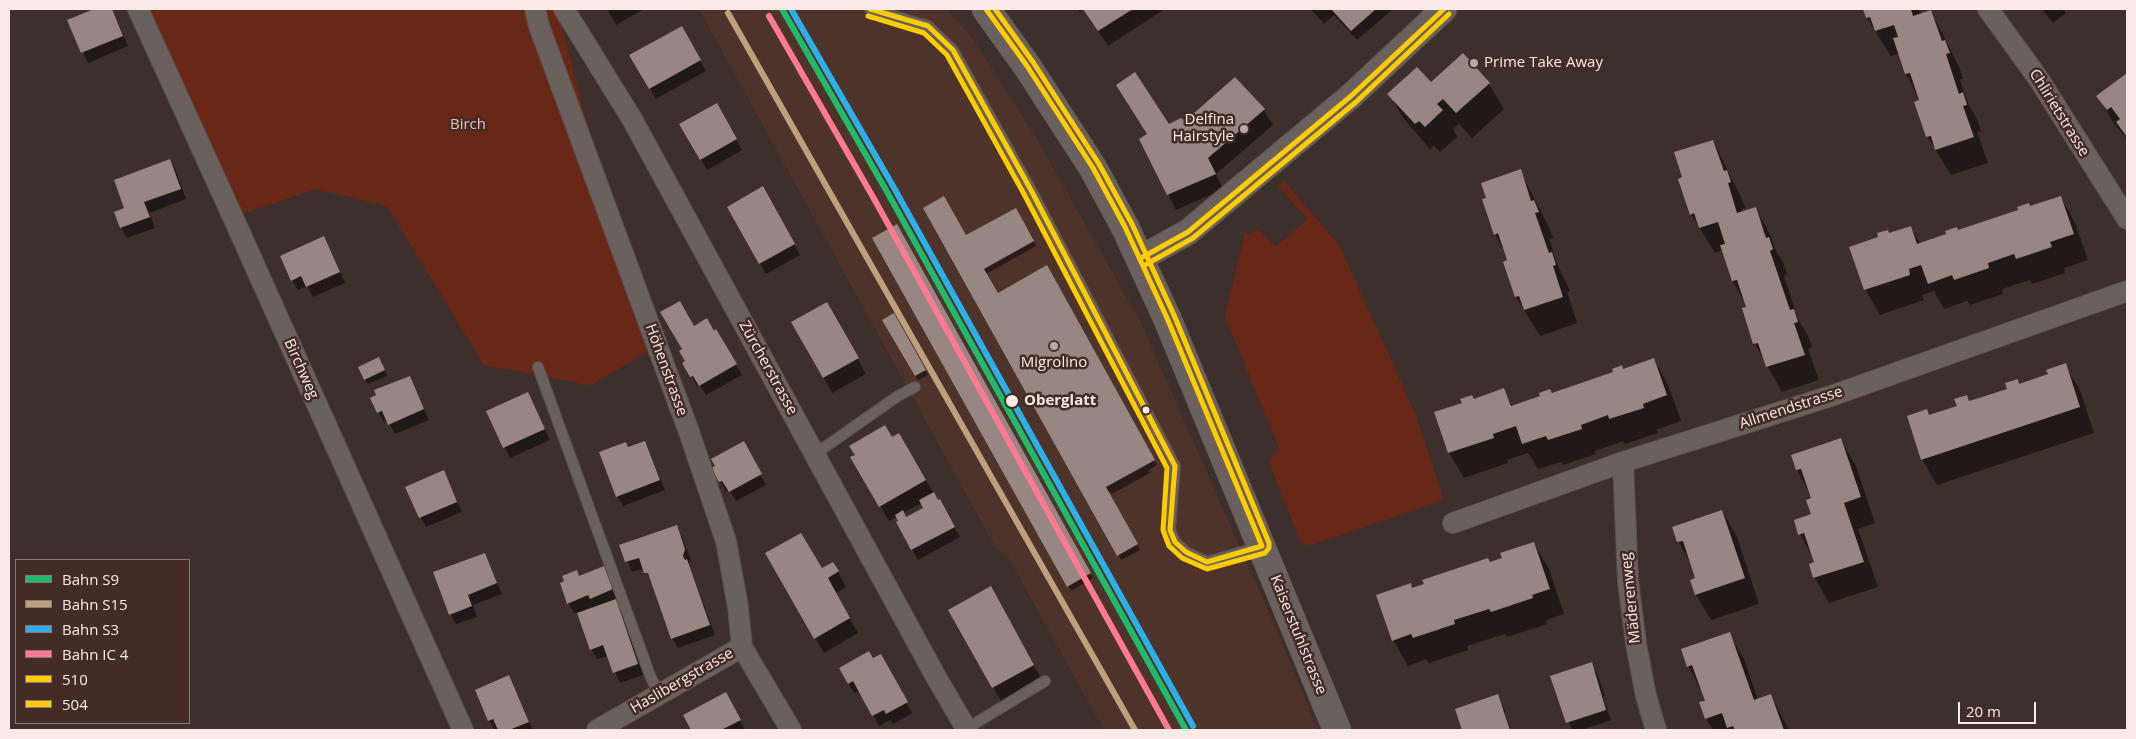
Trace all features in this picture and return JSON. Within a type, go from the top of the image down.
[{"type":"main road","name":"Kaiserstuhlstrasse","points":[[986,9],[1027,66],[1093,168],[1140,258],[1262,546],[1337,730]]},
{"type":"street","name":"Birchweg","points":[[138,9],[463,730]]},
{"type":"street","name":"Höhenstrasse","points":[[535,9],[539,26],[689,432],[726,541],[738,606],[742,647],[791,730]]},
{"type":"street","name":"Zürcherstrasse","points":[[564,9],[632,119],[967,730]]},
{"type":"street","points":[[1140,258],[1188,232],[1351,96],[1444,9]]},
{"type":"street","name":"Chlirietstrasse","points":[[1988,9],[2038,78],[2127,220]]},
{"type":"street","name":"Allmendstrasse","points":[[1453,523],[1623,462],[1831,396],[2127,291]]},
{"type":"street","name":"Mäderenweg","points":[[1623,462],[1628,581],[1636,644],[1646,696],[1656,730]]},
{"type":"street","name":"Haslibergstrasse","points":[[596,730],[742,647]]},
{"type":"lane","points":[[870,9],[928,26],[953,50],[1031,190],[1175,466],[1170,530],[1175,542],[1186,552],[1207,562],[1262,546]]},
{"type":"lane","points":[[538,367],[652,678],[660,694]]},
{"type":"lane","points":[[815,454],[898,396],[915,388]]},
{"type":"lane","points":[[967,730],[1045,681]]},
{"type":"shaded area","points":[[699,9],[946,9],[972,38],[1035,136],[1141,323],[1283,645],[1318,730],[1104,730],[1007,555],[997,550]]},
{"type":"green space","name":"Birch","points":[[138,9],[557,9],[647,352],[591,385],[484,365],[387,206],[316,189],[242,214]]},
{"type":"green space","points":[[1284,181],[1339,245],[1414,411],[1444,500],[1311,545],[1301,543],[1269,462],[1279,448],[1225,316],[1245,232],[1249,235],[1258,229],[1276,247],[1308,219],[1278,186]]},
{"type":"building","points":[[94,9],[112,9],[123,36],[81,53],[67,20]]},
{"type":"building","points":[[1083,9],[1133,9],[1098,31]]},
{"type":"building","points":[[1331,9],[1376,9],[1351,31]]},
{"type":"building","points":[[1863,9],[1911,9],[1913,16],[1931,10],[1942,41],[1945,40],[1950,53],[1946,54],[1959,94],[1963,92],[1967,105],[1963,106],[1974,137],[1935,150],[1931,136],[1926,137],[1914,102],[1919,100],[1910,73],[1905,74],[1893,38],[1898,37],[1894,25],[1875,31],[1870,17],[1866,18]]},
{"type":"building","points":[[682,26],[701,60],[649,89],[629,55]]},
{"type":"building","points":[[1463,53],[1490,83],[1456,113],[1443,99],[1437,104],[1443,110],[1425,127],[1419,121],[1415,124],[1387,94],[1417,67],[1431,82]]},
{"type":"building","points":[[1135,72],[1169,124],[1181,118],[1185,121],[1235,77],[1265,109],[1208,158],[1216,174],[1167,195],[1139,139],[1147,134],[1116,85]]},
{"type":"building","points":[[2127,73],[2127,137],[2116,122],[2120,119],[2111,107],[2107,110],[2096,96]]},
{"type":"building","points":[[717,103],[737,139],[700,160],[679,124]]},
{"type":"building","points":[[1713,140],[1724,171],[1727,170],[1731,182],[1728,183],[1737,213],[1756,207],[1766,238],[1769,237],[1773,249],[1770,251],[1790,310],[1794,309],[1798,322],[1794,323],[1805,355],[1766,367],[1758,343],[1753,344],[1742,308],[1746,307],[1737,280],[1732,281],[1720,245],[1725,244],[1718,222],[1699,228],[1694,213],[1690,215],[1678,179],[1682,177],[1674,152]]},
{"type":"building","points":[[170,159],[181,189],[144,202],[150,217],[120,228],[114,212],[124,208],[114,180]]},
{"type":"building","points":[[1521,169],[1531,201],[1534,200],[1539,212],[1535,213],[1549,253],[1552,252],[1556,265],[1553,266],[1563,297],[1524,310],[1519,296],[1515,297],[1503,262],[1507,260],[1498,233],[1494,235],[1482,199],[1486,198],[1481,183]]},
{"type":"building","points":[[763,186],[795,244],[759,264],[727,207]]},
{"type":"building","points":[[944,196],[966,235],[1016,208],[1034,241],[984,269],[998,293],[1047,265],[1155,460],[1106,487],[1138,544],[1117,556],[923,208]]},
{"type":"building","points":[[2061,196],[2074,234],[2050,242],[2052,247],[2016,259],[2014,254],[1988,263],[1989,268],[1954,280],[1952,275],[1928,284],[1921,265],[1909,269],[1910,275],[1864,290],[1849,247],[1878,237],[1877,233],[1888,230],[1889,233],[1911,226],[1917,244],[1946,234],[1945,231],[1957,227],[1958,230],[2018,210],[2017,207],[2029,203],[2030,206]]},
{"type":"building","points":[[897,224],[1091,573],[1067,587],[872,238]]},
{"type":"building","points":[[324,236],[340,272],[306,287],[301,276],[291,281],[280,256]]},
{"type":"building","points":[[680,301],[694,326],[707,318],[714,331],[716,329],[737,364],[699,386],[693,376],[690,377],[682,363],[685,361],[679,351],[682,349],[660,312]]},
{"type":"building","points":[[827,302],[859,358],[823,378],[791,322]]},
{"type":"building","points":[[894,313],[926,370],[915,376],[882,320]]},
{"type":"building","points":[[379,357],[385,370],[364,380],[358,367]]},
{"type":"building","points":[[1654,358],[1667,395],[1643,404],[1644,408],[1609,419],[1608,415],[1581,425],[1582,429],[1548,440],[1546,436],[1522,444],[1516,426],[1493,434],[1494,438],[1448,453],[1434,412],[1462,403],[1460,399],[1472,395],[1474,399],[1504,388],[1511,406],[1540,396],[1539,393],[1550,389],[1552,393],[1613,372],[1612,369],[1622,365],[1623,369]]},
{"type":"building","points":[[2066,363],[2080,407],[1921,460],[1907,416],[1927,409],[1929,415],[1957,406],[1954,399],[1967,395],[1969,401],[2007,389],[2005,383],[2018,379],[2019,384],[2048,374],[2046,370]]},
{"type":"building","points":[[410,376],[424,409],[388,425],[382,411],[377,413],[370,398],[376,395],[374,390]]},
{"type":"building","points":[[528,392],[545,429],[503,448],[486,411]]},
{"type":"building","points":[[885,425],[892,437],[899,433],[926,480],[879,507],[850,457],[855,455],[849,446]]},
{"type":"building","points":[[1841,438],[1861,497],[1844,503],[1864,562],[1813,578],[1809,564],[1814,562],[1804,533],[1798,535],[1794,520],[1811,514],[1806,500],[1811,498],[1801,469],[1796,470],[1791,455]]},
{"type":"building","points":[[645,441],[660,480],[616,497],[599,452],[626,442],[628,447]]},
{"type":"building","points":[[744,441],[762,474],[729,492],[722,481],[719,482],[711,468],[715,466],[711,459]]},
{"type":"building","points":[[444,470],[457,502],[419,518],[405,487]]},
{"type":"building","points":[[934,492],[938,500],[940,499],[955,527],[911,550],[896,522],[898,521],[895,515],[903,510],[906,517],[923,508],[919,500]]},
{"type":"building","points":[[1722,510],[1745,578],[1695,595],[1690,580],[1695,578],[1683,541],[1677,542],[1672,527]]},
{"type":"building","points":[[677,525],[685,549],[683,556],[685,560],[687,559],[710,625],[671,639],[648,573],[644,573],[639,558],[625,562],[619,545]]},
{"type":"building","points":[[801,533],[822,568],[833,562],[839,571],[828,578],[850,618],[814,639],[765,553]]},
{"type":"building","points":[[1534,542],[1550,589],[1532,595],[1533,598],[1491,612],[1489,609],[1454,620],[1455,624],[1413,638],[1411,634],[1392,641],[1376,595],[1411,583],[1412,588],[1424,584],[1422,580],[1488,558],[1490,562],[1502,558],[1500,553]]},
{"type":"building","points":[[485,553],[497,583],[468,595],[472,606],[449,615],[433,572]]},
{"type":"building","points":[[604,566],[613,589],[590,599],[588,595],[567,604],[560,583],[564,581],[562,576],[577,570],[579,576]]},
{"type":"building","points":[[991,586],[1034,665],[992,688],[948,610]]},
{"type":"building","points":[[616,599],[638,664],[613,673],[603,645],[590,650],[577,613]]},
{"type":"building","points":[[1730,632],[1754,700],[1771,694],[1784,730],[1735,730],[1733,726],[1727,728],[1722,713],[1705,719],[1699,702],[1705,701],[1692,665],[1687,667],[1681,649]]},
{"type":"building","points":[[869,651],[873,658],[881,654],[908,702],[886,714],[884,710],[872,716],[853,681],[848,684],[839,668]]},
{"type":"building","points":[[1592,662],[1606,710],[1566,723],[1550,676]]},
{"type":"building","points":[[509,675],[529,722],[509,730],[498,730],[493,719],[488,721],[475,690]]},
{"type":"building","points":[[726,692],[741,720],[721,730],[691,730],[683,715]]},
{"type":"building","points":[[1498,694],[1510,730],[1462,730],[1455,709]]},
{"type":"rail line","name":"S9","points":[[782,9],[886,190],[1186,730]]},
{"type":"rail line","name":"S3","points":[[791,9],[893,186],[1193,726]]},
{"type":"rail line","name":"S15","points":[[728,13],[1135,730]]},
{"type":"transit line","name":"510","points":[[870,9],[928,26],[953,50],[1031,190],[1175,466],[1170,530],[1175,542],[1186,552],[1207,562],[1262,546]]},
{"type":"transit line","name":"510","points":[[986,9],[1027,66],[1093,168],[1125,227],[1167,318],[1262,546]]},
{"type":"transit line","name":"504","points":[[868,16],[924,33],[947,55],[1024,194],[1167,468],[1163,530],[1169,546],[1182,558],[1207,569],[1265,553],[1269,548],[1269,543],[1174,315],[1132,224],[1099,164],[1033,62],[995,9]]},
{"type":"transit line","name":"510","points":[[1141,258],[1188,232],[1351,96],[1444,9]]},
{"type":"transit line","name":"504","points":[[1145,265],[1193,238],[1356,102],[1449,14]]},
{"type":"transit line","points":[[769,16],[873,197],[1169,730]]},
{"type":"place","name":"Prime Take Away","points":[[1474,63]]},
{"type":"place","name":"Delfina Hairstyle","points":[[1244,129]]},
{"type":"place","name":"Migrolino","points":[[1054,346]]},
{"type":"place","name":"Oberglatt","points":[[1012,401]]}]
